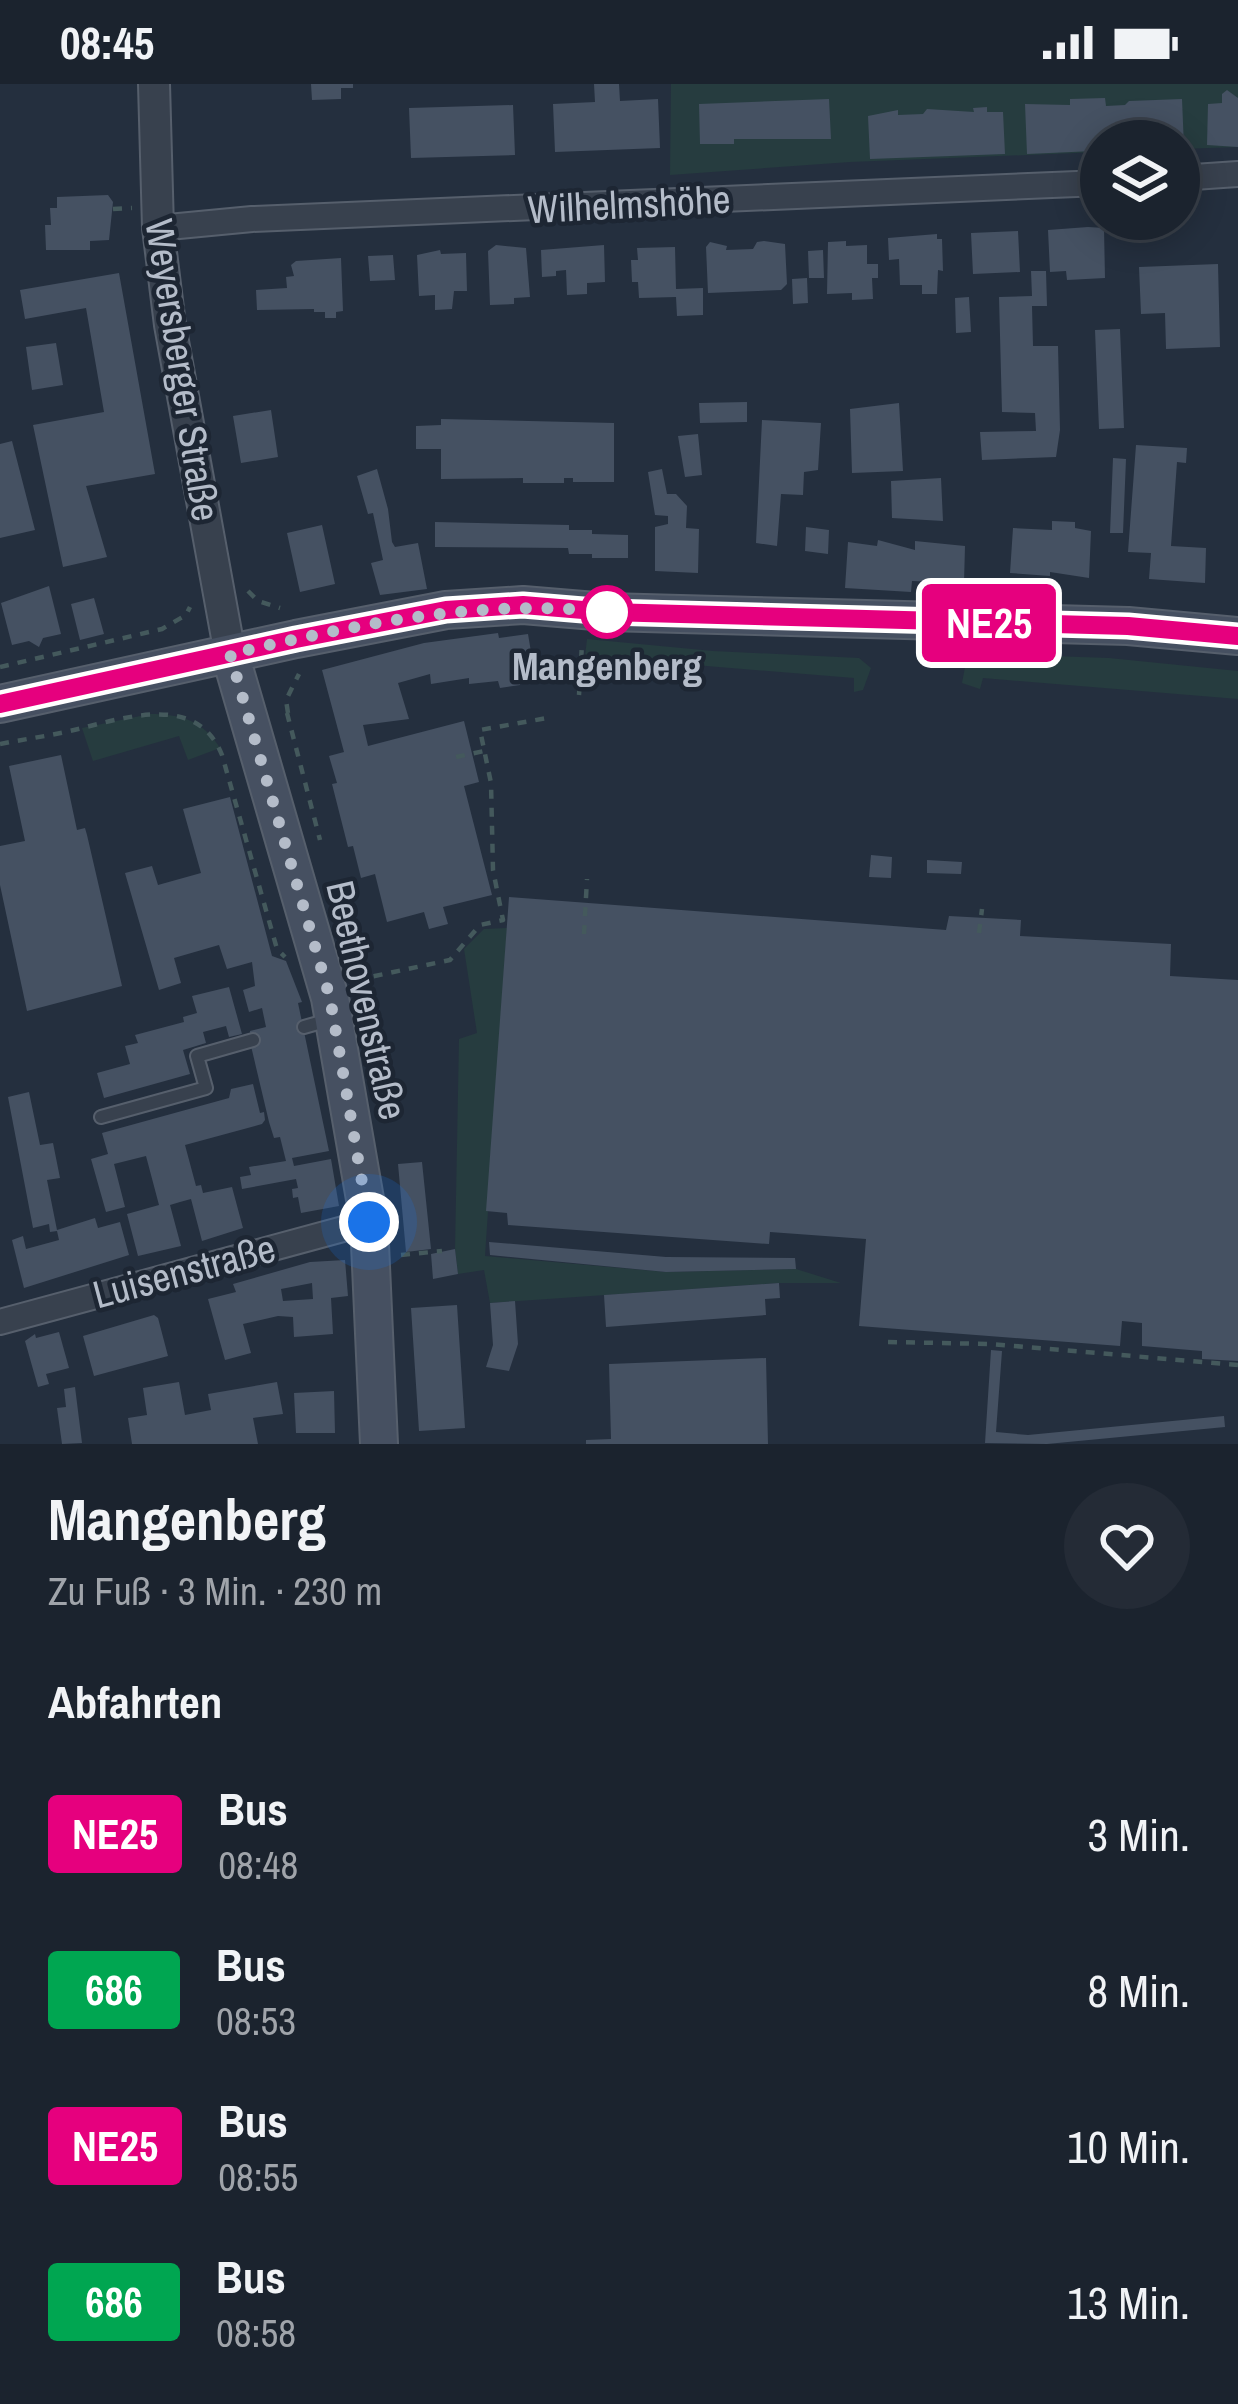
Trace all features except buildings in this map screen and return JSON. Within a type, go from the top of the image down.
[{"type":"main road","points":[[0,704],[446,610],[523,605],[607,612],[1128,626],[1238,636]]},
{"type":"main road","name":"Beethovenstraße","points":[[230,654],[369,1222],[379,1444]]},
{"type":"street","name":"Weyersberger Straße","points":[[154,84],[158,228],[170,325],[230,654]]},
{"type":"street","points":[[1200,177],[1238,174]]},
{"type":"street","name":"Wilhelmshöhe","points":[[158,228],[251,219],[1080,184]]},
{"type":"street","name":"Luisenstraße","points":[[0,1322],[369,1222]]},
{"type":"lane","points":[[101,1118],[206,1088],[197,1056],[253,1040]]},
{"type":"path","points":[[258,601],[289,611]]},
{"type":"path","points":[[0,667],[162,629],[186,615],[191,606]]},
{"type":"path","points":[[579,694],[581,648]]},
{"type":"path","points":[[288,713],[290,690],[302,670]]},
{"type":"path","points":[[0,743],[150,714],[180,716],[202,728],[220,748],[277,949],[287,959]]},
{"type":"path","points":[[398,971],[450,960],[480,925],[503,920],[493,870],[491,783],[480,730],[547,718]]},
{"type":"path","points":[[456,757],[484,751]]},
{"type":"path","points":[[584,934],[587,880]]},
{"type":"path","points":[[979,933],[982,909]]},
{"type":"path","points":[[401,1255],[442,1251]]},
{"type":"path","points":[[888,1342],[992,1344],[1238,1365]]},
{"type":"green space","points":[[671,84],[1238,84],[1238,147],[1200,148],[1200,120],[1080,120],[1080,153],[670,175]]},
{"type":"green space","points":[[587,639],[859,658],[871,668],[863,690],[854,692],[854,678],[585,656]]},
{"type":"green space","points":[[996,654],[1109,658],[1238,671],[1238,699],[983,678],[980,689],[962,683],[965,667]]},
{"type":"green space","points":[[150,714],[190,720],[220,748],[188,760],[179,736],[93,761],[82,728]]},
{"type":"green space","points":[[507,928],[485,1256],[666,1272],[796,1269],[841,1283],[490,1303],[484,1270],[458,1274],[459,1039],[477,1033],[464,949],[484,929]]},
{"type":"bus line","name":"NE25","points":[[0,704],[371,624],[446,610],[523,605],[607,612],[1128,626],[1238,636]]},
{"type":"place","name":"Mangenberg","points":[[607,612]]},
{"type":"route","points":[[369,1222],[330,998],[230,654],[446,610],[523,605],[607,612]]}]
